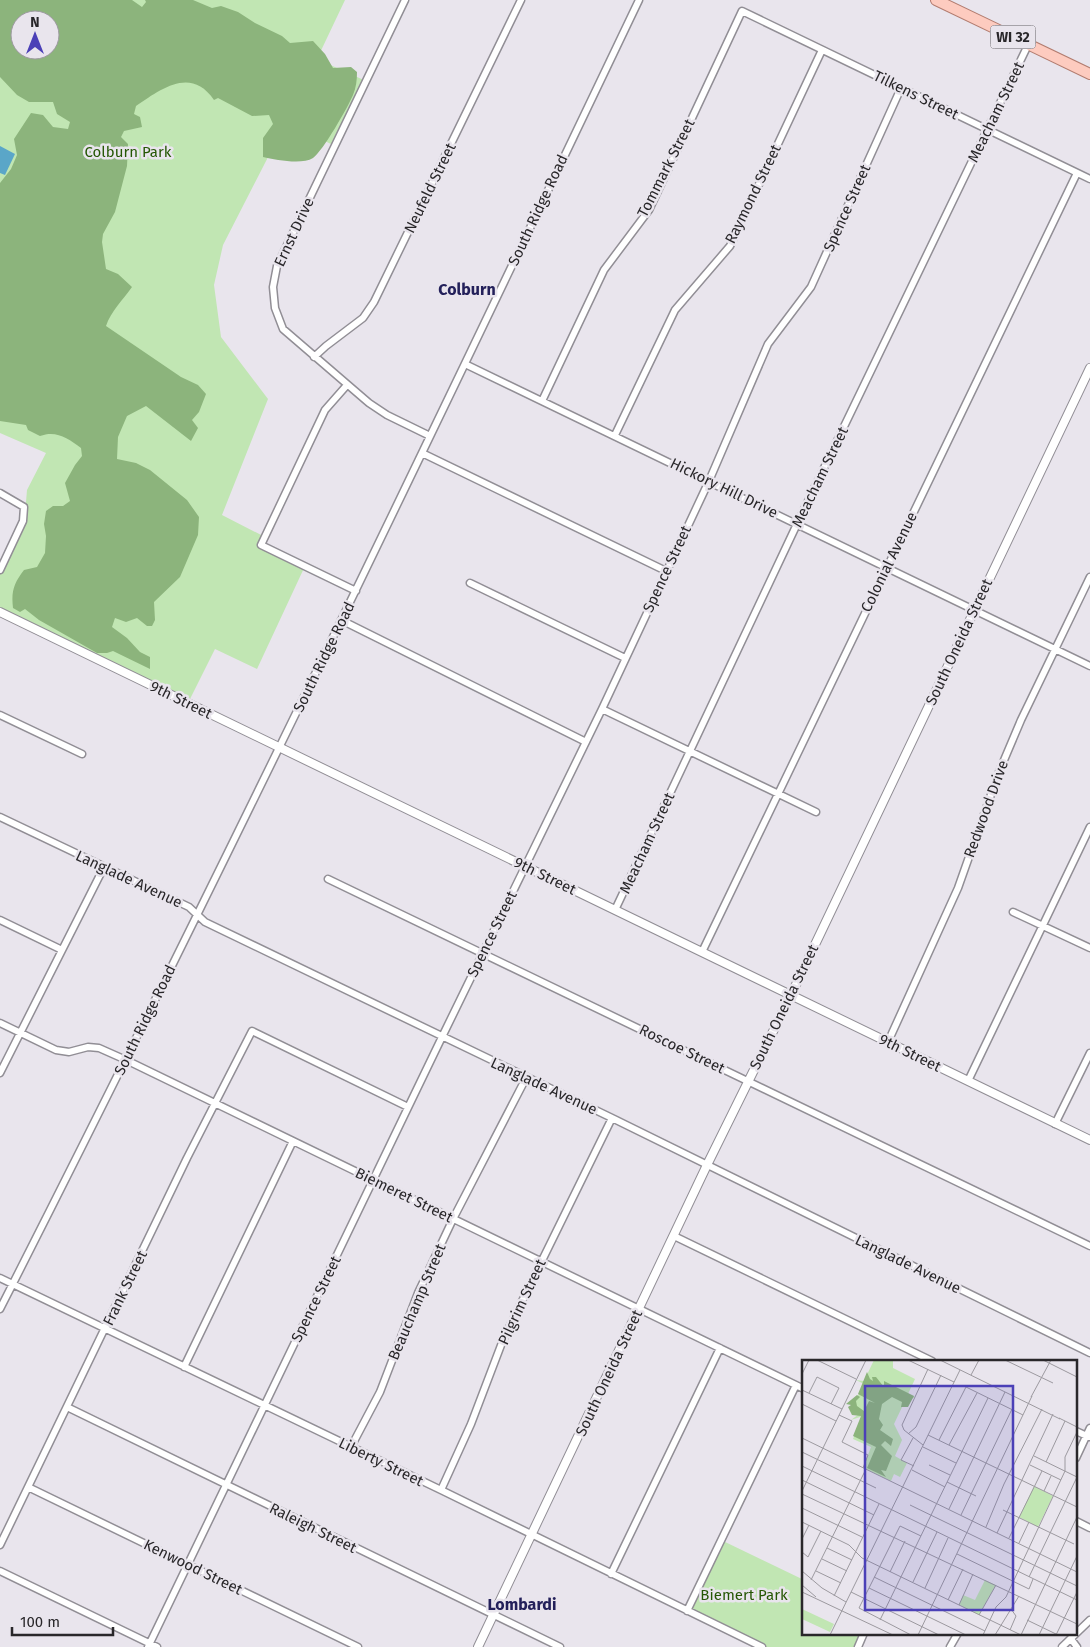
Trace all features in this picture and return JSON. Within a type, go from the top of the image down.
[{"type":"main road","name":"WI 32","points":[[936,0],[1090,74]]},
{"type":"street","name":"Ernst Drive","points":[[405,0],[277,266],[272,287],[275,308],[284,329],[369,403],[387,415],[430,436]]},
{"type":"street","name":"Neufeld Street","points":[[314,357],[363,318],[374,302],[521,0]]},
{"type":"street","name":"South Ridge Road","points":[[0,1309],[126,1060],[280,748],[639,0]]},
{"type":"street","name":"Tilkens Street","points":[[742,11],[1090,180]]},
{"type":"street","name":"Tommark Street","points":[[542,401],[604,270],[648,210],[742,11]]},
{"type":"street","name":"Meacham Street","points":[[615,910],[797,524],[1028,45]]},
{"type":"street","name":"Raymond Street","points":[[615,435],[676,310],[730,246],[822,50]]},
{"type":"street","name":"Spence Street","points":[[149,1645],[602,709],[709,481],[768,344],[811,287],[901,88]]},
{"type":"street","name":"Colonial Avenue","points":[[702,952],[1077,173]]},
{"type":"street","name":"Hickory Hill Drive","points":[[465,364],[1090,666]]},
{"type":"street","name":"South Oneida Street","points":[[478,1647],[1090,368]]},
{"type":"street","points":[[347,385],[325,410],[261,545],[356,591]]},
{"type":"street","points":[[422,453],[666,571]]},
{"type":"street","points":[[0,493],[24,508],[23,521],[0,570]]},
{"type":"street","name":"Redwood Drive","points":[[888,1042],[958,888],[1002,763],[1090,577]]},
{"type":"street","points":[[470,583],[625,658]]},
{"type":"street","name":"9th Street","points":[[1,614],[1090,1140]]},
{"type":"street","points":[[341,620],[586,742]]},
{"type":"street","points":[[602,709],[816,812]]},
{"type":"street","points":[[0,715],[82,754]]},
{"type":"street","name":"Langlade Avenue","points":[[0,817],[189,907],[205,922],[612,1118],[1090,1353]]},
{"type":"street","points":[[968,1081],[1090,827]]},
{"type":"street","points":[[0,1073],[104,867]]},
{"type":"street","name":"Roscoe Street","points":[[328,878],[1090,1246]]},
{"type":"street","points":[[1014,912],[1090,948]]},
{"type":"street","points":[[0,920],[62,950]]},
{"type":"street","name":"Biemeret Street","points":[[0,1023],[56,1050],[69,1052],[88,1047],[99,1048],[126,1060],[802,1388]]},
{"type":"street","name":"Frank Street","points":[[0,1545],[215,1103],[252,1031],[408,1107]]},
{"type":"street","points":[[1056,1124],[1090,1053]]},
{"type":"street","name":"Beauchamp Street","points":[[351,1447],[380,1392],[418,1293],[453,1219],[526,1078]]},
{"type":"street","name":"Pilgrim Street","points":[[441,1490],[472,1424],[503,1340],[612,1118]]},
{"type":"street","points":[[184,1367],[293,1141]]},
{"type":"street","points":[[674,1236],[930,1360]]},
{"type":"street","name":"Liberty Street","points":[[0,1278],[762,1647]]},
{"type":"street","points":[[611,1574],[720,1348]]},
{"type":"street","points":[[687,1611],[796,1385]]},
{"type":"street","name":"Raleigh Street","points":[[67,1407],[560,1647]]},
{"type":"street","points":[[1078,1454],[1088,1437],[1090,1428]]},
{"type":"street","name":"Kenwood Street","points":[[28,1487],[358,1647]]},
{"type":"street","points":[[1078,1522],[1090,1528]]},
{"type":"street","points":[[0,1571],[156,1647]]},
{"type":"street","points":[[1078,1633],[1090,1620]]},
{"type":"street","points":[[858,1647],[864,1634]]},
{"type":"street","points":[[950,1647],[957,1634]]},
{"type":"street","points":[[1062,1647],[1077,1634]]},
{"type":"street","points":[[1071,1640],[1077,1647]]},
{"type":"green space","name":"Colburn Park","points":[[0,0],[345,0],[317,59],[366,81],[335,146],[286,122],[223,245],[214,285],[221,337],[268,399],[222,515],[265,537],[261,545],[305,566],[257,669],[215,649],[188,703],[0,612],[0,570],[23,521],[27,490],[46,453],[0,433]]},
{"type":"green space","points":[[0,0],[132,0],[142,7],[146,2],[145,0],[193,0],[212,8],[221,6],[238,12],[255,23],[282,36],[290,43],[313,41],[325,54],[333,68],[351,67],[357,72],[355,90],[346,109],[323,147],[313,158],[308,160],[289,161],[263,157],[263,138],[273,124],[269,115],[252,116],[218,98],[214,100],[196,84],[186,82],[166,88],[136,106],[134,114],[140,117],[142,127],[124,131],[121,137],[128,144],[127,166],[115,212],[103,234],[102,242],[106,269],[118,274],[132,287],[114,310],[106,326],[181,377],[198,385],[206,394],[199,412],[192,420],[198,428],[191,441],[146,406],[127,416],[118,437],[117,459],[136,463],[150,470],[187,500],[199,517],[198,535],[180,577],[154,602],[155,620],[152,626],[147,626],[137,618],[126,622],[115,618],[112,627],[127,638],[140,652],[150,657],[150,669],[113,651],[97,653],[39,620],[25,609],[20,612],[13,608],[12,597],[18,579],[24,570],[37,567],[45,553],[46,536],[44,524],[46,511],[53,506],[63,506],[70,501],[65,483],[82,456],[81,448],[62,436],[46,434],[40,436],[28,430],[26,425],[0,421],[0,183],[11,169],[17,155],[14,139],[31,113],[43,115],[53,127],[68,129],[70,122],[57,114],[53,102],[29,102],[17,95],[0,77]]},
{"type":"green space","name":"Biemert Park","points":[[721,1540],[802,1579],[802,1634],[864,1634],[858,1647],[762,1647],[687,1611]]},
{"type":"water","points":[[0,146],[15,154],[5,175],[0,173]]},
{"type":"district","name":"Colburn","points":[[467,289]]},
{"type":"district","name":"Lombardi","points":[[522,1604]]}]
